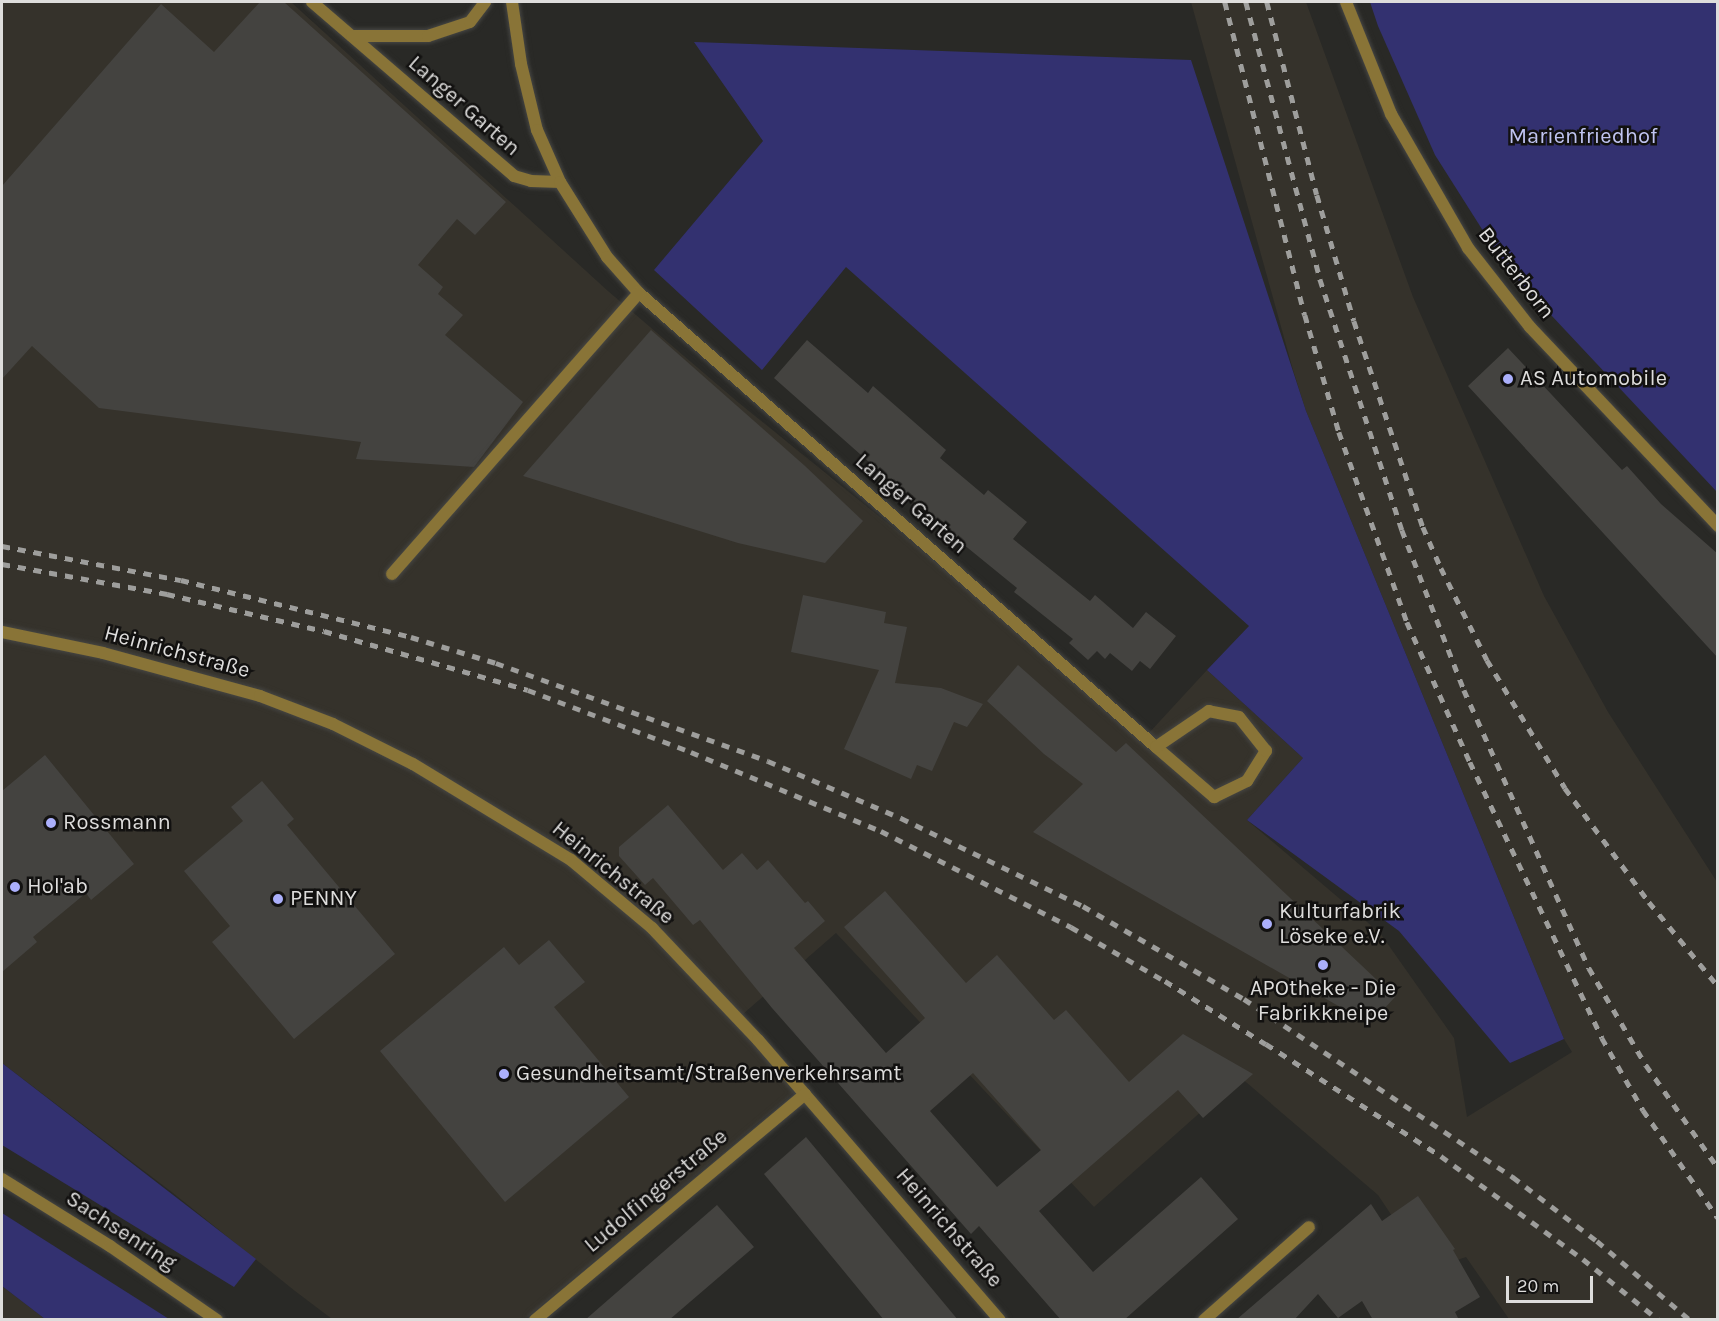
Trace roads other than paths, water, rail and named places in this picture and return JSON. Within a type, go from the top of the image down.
[{"type":"street","name":"Langer Garten","points":[[312,2],[514,176],[531,181],[560,182]]},
{"type":"street","name":"Langer Garten","points":[[352,36],[428,36],[470,22],[484,2]]},
{"type":"street","name":"Langer Garten","points":[[512,2],[520,64],[537,130],[560,182],[607,256],[639,293],[1156,747],[1214,797],[1247,781],[1266,751],[1239,717],[1209,711],[1156,747]]},
{"type":"street","name":"Butterborn","points":[[1346,2],[1391,114],[1424,176],[1474,256],[1537,334],[1718,526]]},
{"type":"street","points":[[392,574],[639,293]]},
{"type":"street","name":"Heinrichstraße","points":[[2,632],[103,653],[260,696],[333,724],[413,764],[572,861],[652,928],[758,1040],[1000,1320]]},
{"type":"street","name":"Ludolfingerstraße","points":[[535,1320],[805,1094]]},
{"type":"street","name":"Sachsenring","points":[[2,1179],[110,1246],[217,1320]]},
{"type":"street","points":[[1204,1320],[1309,1227]]},
{"type":"railway","points":[[1225,2],[1305,315],[1339,432],[1407,622],[1470,762],[1602,1038],[1643,1110],[1718,1218]]},
{"type":"railway","points":[[1246,2],[1320,279],[1402,530],[1464,690],[1589,968],[1646,1065],[1718,1168]]},
{"type":"railway","points":[[1267,2],[1317,195],[1354,321],[1423,527],[1441,568],[1487,660],[1565,788],[1649,902],[1718,986]]},
{"type":"railway","points":[[2,546],[181,580],[411,637],[496,663],[768,761],[901,818],[1083,906],[1244,999],[1513,1177],[1597,1241],[1690,1320]]},
{"type":"railway","points":[[2,564],[167,594],[324,631],[528,690],[691,752],[881,831],[1071,927],[1165,981],[1266,1044],[1441,1156],[1583,1259],[1659,1320]]},
{"type":"place","name":"AS Automobile","points":[[1508,379]]},
{"type":"place","name":"Rossmann","points":[[51,823]]},
{"type":"place","name":"Hol'ab","points":[[15,887]]},
{"type":"place","name":"PENNY","points":[[278,899]]},
{"type":"place","name":"Kulturfabrik Löseke e.V.","points":[[1267,924]]},
{"type":"place","name":"APOtheke - Die Fabrikkneipe","points":[[1323,965]]},
{"type":"place","name":"Gesundheitsamt/Straßenverkehrsamt","points":[[504,1074]]},
{"type":"park label","name":"Marienfriedhof","points":[[1583,137]]}]
